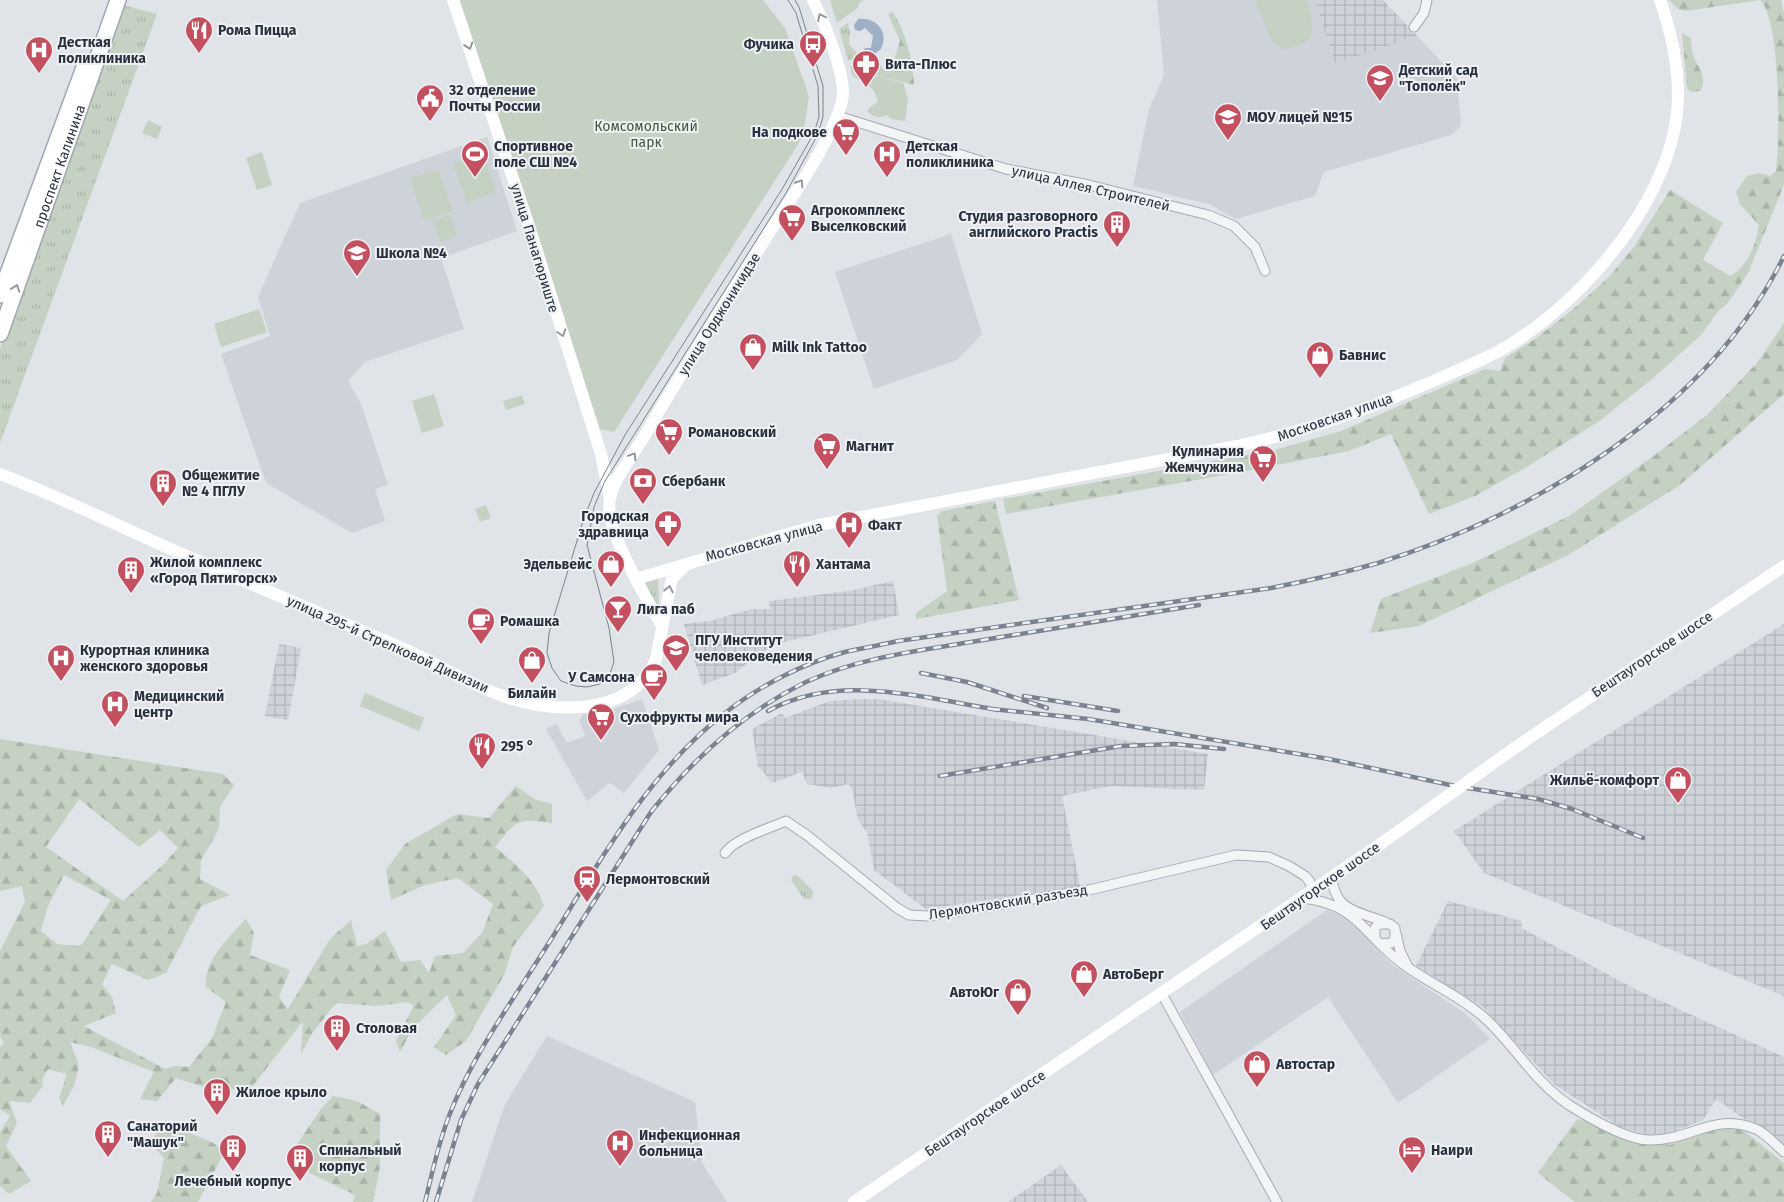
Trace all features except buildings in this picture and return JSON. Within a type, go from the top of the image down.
[{"type":"main road","name":"проспект Калинина","points":[[0,295],[109,0]]},
{"type":"main road","name":"проспект Калинина","points":[[1,328],[118,0]]},
{"type":"street","name":"улица Панагюриште","points":[[453,0],[529,226],[600,454],[610,499]]},
{"type":"street","name":"улица Орджоникидзе","points":[[610,499],[622,473],[664,402],[805,176],[838,116],[843,93],[841,77],[823,20],[813,0]]},
{"type":"street","points":[[1414,27],[1424,13],[1427,0]]},
{"type":"street","name":"Московская улица","points":[[636,579],[692,561],[820,525],[1236,446],[1299,432],[1371,408],[1487,358],[1509,345],[1559,307],[1607,260],[1631,229],[1657,182],[1672,136],[1678,97],[1675,56],[1660,0]]},
{"type":"street","name":"улица Аллея Строителей","points":[[838,116],[1006,168],[1089,185],[1208,215],[1234,226],[1255,247],[1265,271]]},
{"type":"street","name":"улица 295-й Стрелковой Дивизии","points":[[0,474],[245,582],[397,646],[456,676],[518,700],[537,705],[572,707],[610,702],[629,694],[638,687],[651,671],[658,652],[662,626]]},
{"type":"street","points":[[610,499],[615,533],[636,579],[662,626]]},
{"type":"street","name":"Московская улица","points":[[662,626],[672,578],[692,561]]},
{"type":"street","name":"Бештаугорское шоссе","points":[[854,1202],[1332,878],[1514,750],[1784,566]]},
{"type":"street","name":"Лермонтовский разъезд","points":[[725,853],[728,848],[786,821],[808,836],[897,908],[910,915],[928,916],[1089,890],[1236,855],[1269,857],[1289,866],[1305,876],[1310,882],[1307,894]]},
{"type":"street","points":[[1332,878],[1336,899],[1344,905],[1395,928],[1405,961],[1412,970]]},
{"type":"street","points":[[1307,894],[1330,903],[1352,916],[1366,927],[1377,942],[1412,970],[1443,988],[1487,1020],[1543,1083],[1568,1104],[1594,1119],[1634,1138],[1648,1140],[1678,1137],[1722,1122],[1737,1122],[1759,1131],[1784,1152]]},
{"type":"street","points":[[1377,942],[1375,928],[1385,922]]},
{"type":"street","points":[[1377,942],[1391,943],[1396,933]]},
{"type":"street","points":[[1162,994],[1278,1202]]},
{"type":"shaded area","points":[[1157,0],[1315,0],[1335,62],[1417,36],[1457,78],[1461,126],[1451,135],[1324,172],[1315,196],[1236,219],[1209,204],[1133,186],[1149,109],[1164,75]]},
{"type":"shaded area","points":[[1315,0],[1383,0],[1417,36],[1335,63]]},
{"type":"shaded area","name":"Школа №4","points":[[487,137],[517,231],[441,258],[464,329],[365,362],[348,381],[361,404],[388,485],[375,489],[385,521],[352,533],[266,483],[221,354],[270,336],[258,297],[300,203]]},
{"type":"shaded area","points":[[951,234],[982,334],[957,360],[874,389],[835,272]]},
{"type":"shaded area","points":[[893,581],[899,615],[780,643],[758,654],[735,673],[702,685],[684,624],[710,621],[752,609],[770,609],[769,601],[849,591]]},
{"type":"shaded area","points":[[1784,624],[1784,996],[1484,873],[1454,831]]},
{"type":"shaded area","points":[[279,644],[301,648],[288,720],[265,716]]},
{"type":"shaded area","points":[[642,699],[659,750],[624,793],[610,783],[587,801],[546,729],[556,724],[567,743],[585,736],[580,722],[583,714],[605,712]]},
{"type":"shaded area","points":[[878,699],[1208,754],[1204,790],[1111,786],[1062,796],[1080,886],[926,909],[874,870],[867,832],[858,820],[852,788],[848,784],[831,788],[807,784],[802,772],[772,783],[758,766],[752,729],[782,713],[785,718],[830,701]]},
{"type":"shaded area","points":[[1448,901],[1522,921],[1521,928],[1637,990],[1784,1057],[1784,1147],[1716,1099],[1703,1120],[1670,1133],[1650,1135],[1620,1127],[1555,1085],[1482,1006],[1416,966]]},
{"type":"shaded area","points":[[1327,910],[1352,920],[1391,964],[1466,1014],[1490,1039],[1398,1103],[1328,997],[1213,1075],[1180,1012]]},
{"type":"shaded area","points":[[547,1036],[695,1102],[702,1163],[727,1202],[472,1202],[505,1104]]},
{"type":"shaded area","points":[[1061,1165],[1088,1202],[1008,1202]]},
{"type":"green space","name":"Комсомольский парк","points":[[460,0],[763,0],[785,28],[809,96],[804,128],[799,143],[614,432],[600,429]]},
{"type":"green space","points":[[830,0],[864,0],[859,3],[858,8],[837,23]]},
{"type":"green space","points":[[1255,0],[1307,0],[1312,19],[1311,34],[1308,40],[1303,44],[1283,49],[1271,41]]},
{"type":"green space","points":[[1669,0],[1760,0],[1686,11],[1678,9]]},
{"type":"green space","points":[[1760,0],[1781,0],[1784,13],[1784,185],[1748,273],[1727,304],[1719,310],[1701,335],[1652,379],[1598,422],[1525,468],[1475,496],[1429,514],[1391,434],[1349,451],[1006,514],[1003,499],[1274,450],[1341,431],[1485,369],[1500,371],[1505,358],[1535,339],[1571,311],[1608,278],[1634,247],[1670,190],[1723,223],[1703,260],[1730,276],[1736,272],[1742,267],[1750,254],[1756,240],[1759,225],[1740,204],[1736,192],[1747,176],[1759,173],[1770,176],[1776,171],[1778,109],[1775,55],[1767,12]]},
{"type":"green space","points":[[123,5],[157,14],[0,443],[0,348],[87,114]]},
{"type":"green space","points":[[893,12],[902,29],[908,47],[914,85],[864,72],[852,75],[850,66],[880,65],[884,70],[891,70],[900,41],[888,14]]},
{"type":"green space","points":[[848,23],[850,33],[849,44],[856,52],[858,60],[848,60],[839,29]]},
{"type":"green space","points":[[1682,33],[1691,38],[1694,59],[1703,79],[1701,91],[1692,92],[1687,89]]},
{"type":"green space","points":[[864,72],[903,83],[908,99],[905,121],[891,119],[887,115],[876,117],[867,110],[878,101],[871,87],[852,75]]},
{"type":"green space","points":[[148,120],[162,127],[157,139],[142,133]]},
{"type":"green space","points":[[262,152],[272,185],[257,190],[246,158]]},
{"type":"green space","name":"Спортивное поле СШ №4","points":[[483,153],[496,193],[467,203],[453,163]]},
{"type":"green space","points":[[438,169],[453,211],[424,221],[410,178]]},
{"type":"green space","points":[[450,214],[457,236],[440,242],[433,220]]},
{"type":"green space","points":[[259,309],[267,332],[221,347],[214,324]]},
{"type":"green space","points":[[1784,323],[1784,394],[1680,485],[1568,555],[1419,626],[1370,633],[1381,599],[1475,562],[1569,516],[1655,455],[1708,414],[1757,363]]},
{"type":"green space","points":[[434,394],[444,426],[422,433],[412,401]]},
{"type":"green space","points":[[522,395],[525,404],[506,410],[503,401]]},
{"type":"green space","points":[[995,501],[1019,600],[916,619],[916,613],[947,591],[937,516],[942,511]]},
{"type":"green space","points":[[486,505],[491,518],[480,522],[475,509]]},
{"type":"green space","points":[[658,578],[659,604],[656,607],[644,580]]},
{"type":"green space","points":[[365,693],[424,718],[419,731],[360,706]]},
{"type":"green space","points":[[0,739],[223,774],[234,785],[220,807],[219,829],[201,860],[200,879],[230,895],[201,906],[166,973],[148,980],[112,964],[102,984],[112,997],[116,1013],[84,1026],[165,1069],[175,1066],[189,1067],[212,1038],[226,1002],[206,987],[206,977],[209,968],[218,950],[246,919],[254,933],[250,955],[290,970],[279,997],[288,1009],[330,939],[351,920],[357,946],[366,944],[385,931],[401,962],[420,960],[429,973],[435,956],[463,953],[482,933],[493,904],[458,878],[425,885],[391,900],[386,870],[405,844],[457,814],[489,818],[516,786],[536,800],[552,804],[552,823],[524,821],[519,823],[508,831],[495,847],[518,866],[530,880],[544,906],[513,947],[504,975],[466,1041],[446,1055],[434,1047],[456,1015],[447,995],[413,1028],[400,1052],[396,1041],[414,1005],[407,1002],[377,1006],[336,1003],[313,1032],[301,1054],[303,1021],[249,1091],[203,1087],[176,1078],[157,1101],[140,1099],[154,1072],[91,1047],[70,1042],[79,1066],[74,1086],[63,1106],[59,1098],[67,1074],[48,1069],[43,1078],[42,1087],[30,1103],[9,1101],[17,1123],[6,1146],[31,1181],[9,1194],[0,1186],[0,1132],[10,1116],[0,1109],[0,1047],[4,1043],[0,1036],[0,951],[25,902],[22,886],[0,891]],"holes":[[[79,799],[139,847],[160,830],[178,848],[162,866],[123,901],[46,847]],[[64,875],[111,900],[83,943],[78,946],[57,944],[41,931],[47,908]]]},
{"type":"green space","points":[[793,875],[798,876],[813,891],[812,899],[804,899],[791,880]]},
{"type":"green space","points":[[333,1096],[357,1101],[380,1114],[380,1167],[373,1202],[353,1202],[355,1195],[296,1166],[291,1153],[321,1109]]},
{"type":"green space","points":[[1728,1118],[1784,1163],[1784,1202],[1575,1202],[1538,1173],[1577,1119],[1670,1145]]},
{"type":"green space","points":[[164,1122],[213,1143],[225,1151],[198,1202],[151,1202],[157,1193],[164,1158],[150,1143]]},
{"type":"water","points":[[858,19],[870,20],[875,23],[884,36],[881,49],[869,58],[863,57],[861,53],[865,48],[871,48],[873,36],[865,28],[860,31],[855,30],[854,25]]},
{"type":"tram line","points":[[788,0],[796,13],[818,86],[819,117],[814,133],[781,191],[625,435],[594,493],[583,521],[549,633],[547,653],[552,668],[561,681],[576,686],[587,687],[600,684],[609,676],[614,662],[609,628],[587,545],[594,507],[605,481],[786,193],[817,136],[823,117],[823,86],[799,7],[795,0]]},
{"type":"railway","points":[[425,1202],[445,1127],[469,1072],[493,1030],[604,853],[647,792],[671,764],[697,737],[738,703],[782,676],[814,662],[845,652],[898,641],[1271,588],[1365,567],[1438,542],[1498,516],[1556,484],[1612,448],[1665,407],[1712,361],[1752,311],[1784,256]]},
{"type":"railway","points":[[436,1202],[461,1120],[478,1084],[651,812],[702,755],[741,722],[783,694],[806,682],[867,661],[887,656],[1199,605]]},
{"type":"railway","points":[[921,673],[967,682],[1047,708]]},
{"type":"railway","points":[[768,711],[795,699],[823,693],[852,690],[911,695],[998,710]]},
{"type":"railway","points":[[1024,696],[1118,711]]},
{"type":"railway","points":[[992,709],[1088,719],[1329,759],[1455,786],[1538,799],[1572,809],[1643,838]]},
{"type":"railway","points":[[940,776],[1121,746],[1174,744],[1224,749]]},
{"type":"place","name":"Рома Пицца","points":[[199,54]]},
{"type":"place","name":"Фучика","points":[[813,68]]},
{"type":"place","name":"Десткая поликлиника","points":[[39,74]]},
{"type":"place","name":"Вита-Плюс","points":[[866,88]]},
{"type":"place","name":"Детский сад \"Тополёк\"","points":[[1380,102]]},
{"type":"place","name":"32 отделение Почты России","points":[[430,122]]},
{"type":"place","name":"МОУ лицей №15","points":[[1228,141]]},
{"type":"place","name":"На подкове","points":[[846,156]]},
{"type":"place","name":"Спортивное поле СШ №4","points":[[475,178]]},
{"type":"place","name":"Детская поликлиника","points":[[887,178]]},
{"type":"place","name":"Агрокомплекс Выселковский","points":[[792,242]]},
{"type":"place","name":"Студия разговорного английского Practis","points":[[1117,248]]},
{"type":"place","name":"Школа №4","points":[[357,277]]},
{"type":"place","name":"Milk Ink Tattoo","points":[[753,371]]},
{"type":"place","name":"Бавнис","points":[[1320,379]]},
{"type":"place","name":"Романовский","points":[[669,456]]},
{"type":"place","name":"Магнит","points":[[827,470]]},
{"type":"place","name":"Кулинария Жемчужина","points":[[1263,483]]},
{"type":"place","name":"Сбербанк","points":[[643,505]]},
{"type":"place","name":"Общежитие № 4 ПГЛУ","points":[[163,507]]},
{"type":"place","name":"Городская здравница","points":[[668,548]]},
{"type":"place","name":"Факт","points":[[849,549]]},
{"type":"place","name":"Эдельвейс","points":[[611,588]]},
{"type":"place","name":"Хантама","points":[[797,588]]},
{"type":"place","name":"Жилой комплекс «Город Пятигорск»","points":[[131,594]]},
{"type":"place","name":"Лига паб","points":[[618,633]]},
{"type":"place","name":"Ромашка","points":[[481,645]]},
{"type":"place","name":"ПГУ Институт человековедения","points":[[676,672]]},
{"type":"place","name":"Курортная клиника женского здоровья","points":[[61,682]]},
{"type":"place","name":"Билайн","points":[[532,684]]},
{"type":"place","name":"У Самсона","points":[[654,701]]},
{"type":"place","name":"Медицинский центр","points":[[115,728]]},
{"type":"place","name":"Сухофрукты мира","points":[[601,741]]},
{"type":"place","name":"295 °","points":[[482,770]]},
{"type":"place","name":"Жильё-комфорт","points":[[1678,804]]},
{"type":"place","name":"Лермонтовский","points":[[587,903]]},
{"type":"place","name":"АвтоБерг","points":[[1084,998]]},
{"type":"place","name":"АвтоЮг","points":[[1018,1016]]},
{"type":"place","name":"Столовая","points":[[337,1052]]},
{"type":"place","name":"Автостар","points":[[1257,1088]]},
{"type":"place","name":"Жилое крыло","points":[[217,1116]]},
{"type":"place","name":"Санаторий \"Машук\"","points":[[108,1158]]},
{"type":"place","name":"Инфекционная больница","points":[[620,1167]]},
{"type":"place","name":"Лечебный корпус","points":[[233,1172]]},
{"type":"place","name":"Наири","points":[[1412,1174]]},
{"type":"place","name":"Спинальный корпус","points":[[300,1182]]}]
